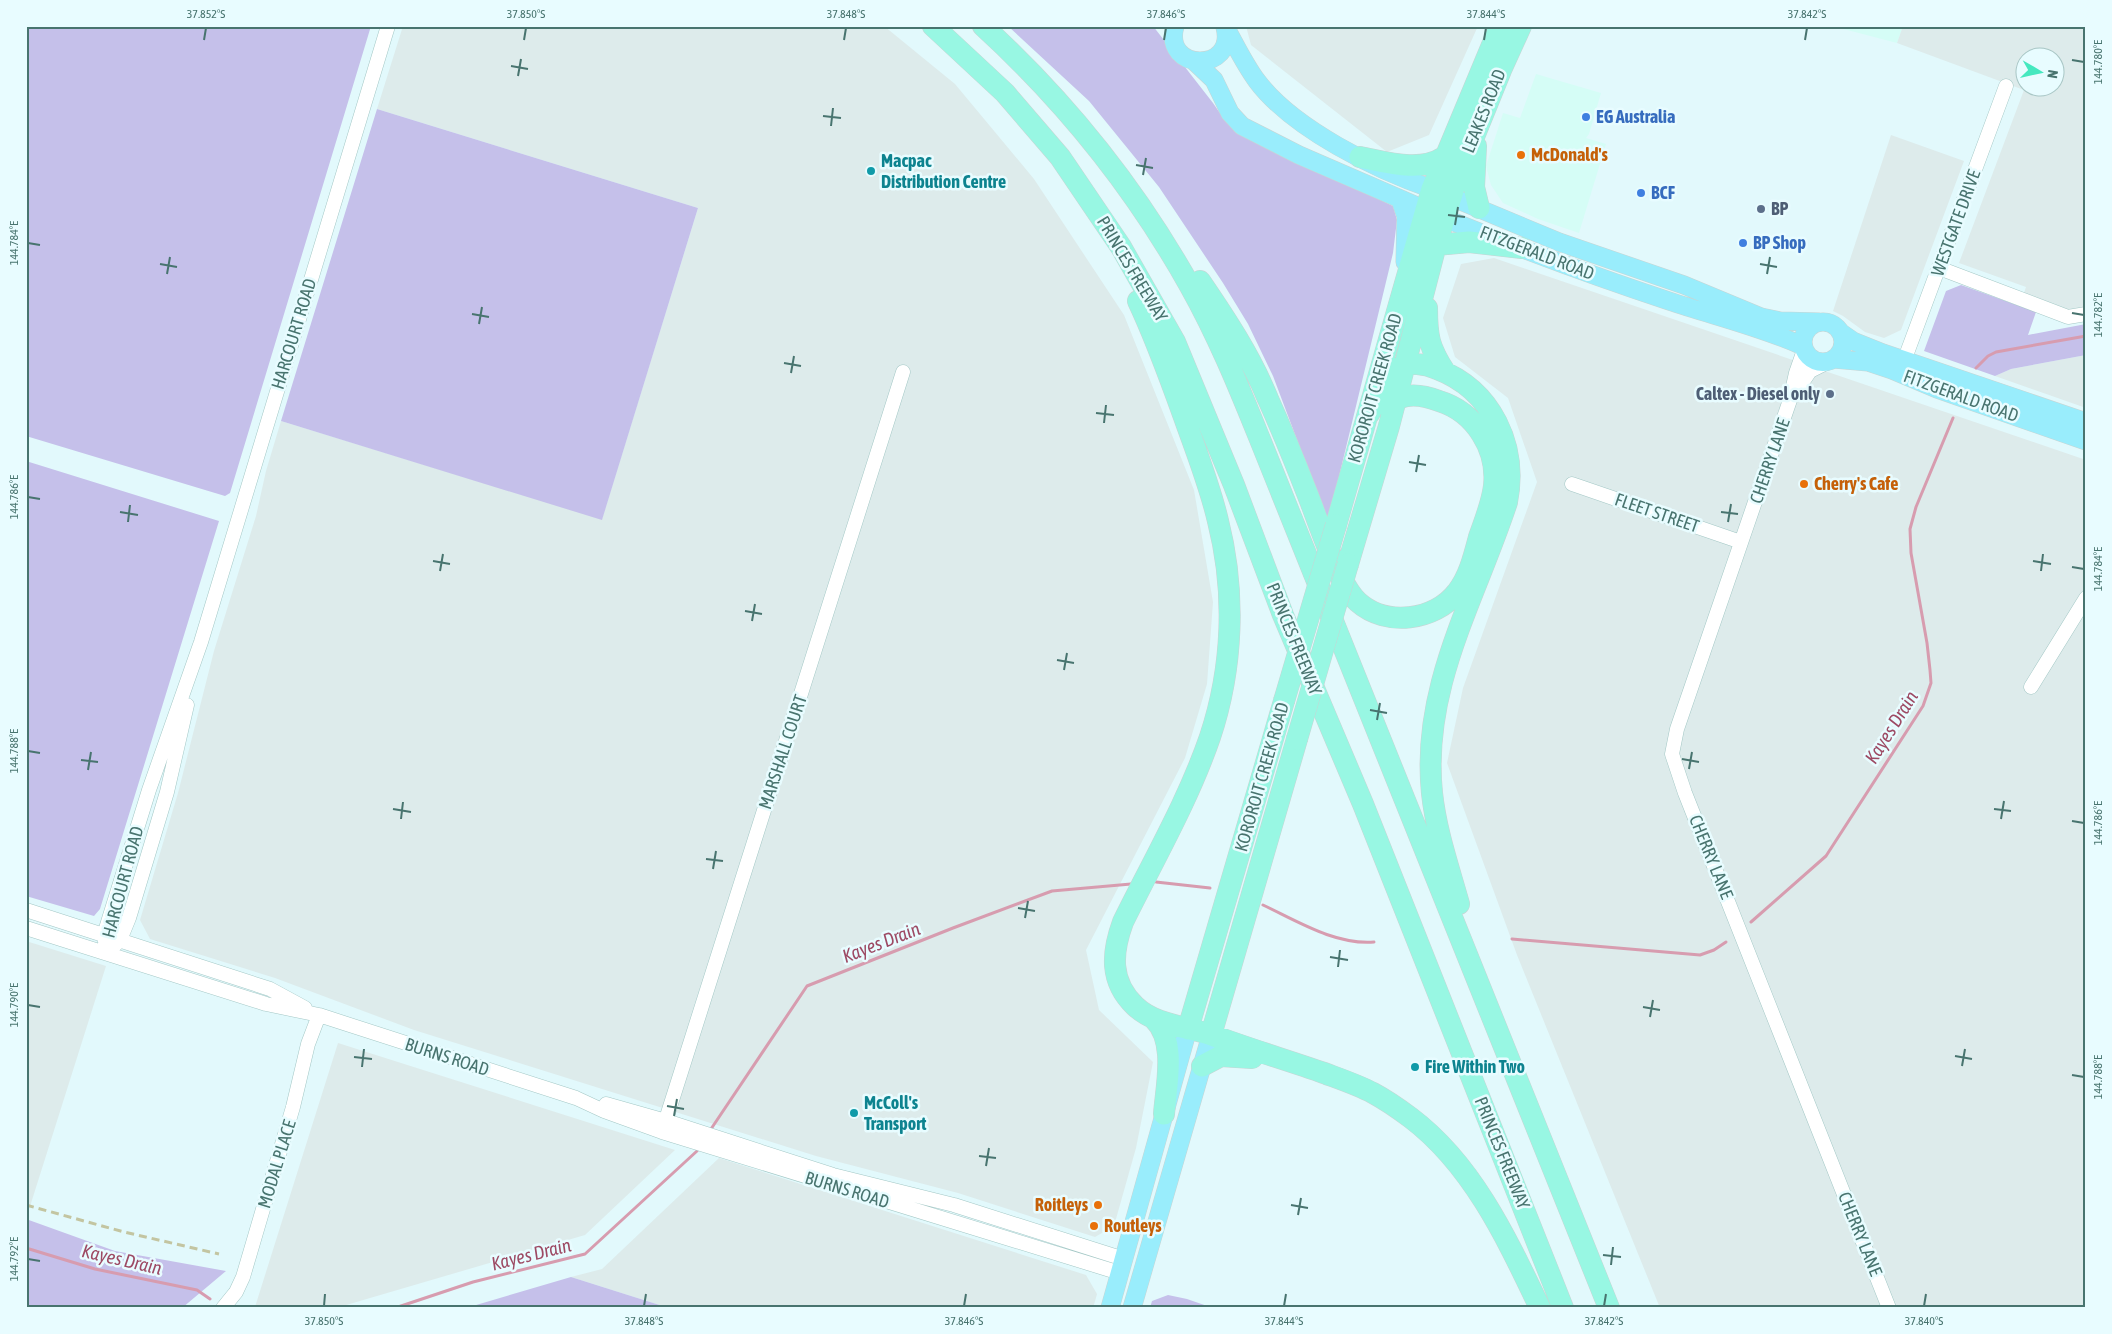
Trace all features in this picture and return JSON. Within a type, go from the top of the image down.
[{"type":"highway","name":"PRINCES FREEWAY","points":[[933,26],[1005,93],[1042,134],[1074,176],[1135,269],[1174,342],[1234,485],[1283,615],[1363,804],[1563,1308]]},
{"type":"highway","points":[[983,26],[1031,72],[1102,151],[1191,266],[1237,338],[1261,382],[1332,556],[1352,595],[1368,609],[1386,616],[1406,617],[1436,610],[1453,597],[1460,588],[1470,568],[1489,505],[1494,475],[1491,454],[1484,436],[1473,421],[1463,412],[1444,402],[1425,397],[1407,395],[1396,400]]},
{"type":"highway","name":"LEAKES ROAD","points":[[1442,193],[1444,157],[1500,26]]},
{"type":"highway","name":"LEAKES ROAD","points":[[1442,193],[1478,126],[1521,26]]},
{"type":"highway","points":[[1065,109],[1128,188],[1165,244],[1190,287],[1231,368],[1597,1277]]},
{"type":"highway","points":[[1478,126],[1474,187],[1479,208]]},
{"type":"highway","points":[[1360,157],[1394,164],[1422,165],[1434,163],[1444,157]]},
{"type":"highway","points":[[1074,176],[1129,280],[1156,342],[1214,505],[1223,542],[1229,588],[1230,628],[1225,675],[1210,736],[1193,777],[1123,922],[1115,948],[1116,972],[1121,986],[1135,1006],[1160,1024],[1166,1039],[1167,1070],[1164,1114]]},
{"type":"highway","name":"KOROROIT CREEK ROAD","points":[[1188,1029],[1369,414],[1405,283],[1435,214],[1442,193]]},
{"type":"highway","name":"KOROROIT CREEK ROAD","points":[[1211,1035],[1396,400],[1428,283],[1436,244],[1435,214]]},
{"type":"highway","points":[[1436,244],[1469,242],[1522,248]]},
{"type":"highway","points":[[1428,283],[1429,342],[1444,372]]},
{"type":"highway","points":[[1369,414],[1390,376],[1399,367],[1405,365],[1426,365],[1444,372],[1472,390],[1494,416],[1507,446],[1511,476],[1507,502],[1439,687],[1433,716],[1430,755],[1434,809],[1464,921],[1609,1308]]},
{"type":"highway","points":[[1154,1019],[1211,1035],[1290,1061],[1373,1093],[1412,1119],[1449,1154],[1487,1206],[1514,1254],[1540,1308]]},
{"type":"highway","points":[[1202,1066],[1221,1056],[1290,1061]]},
{"type":"main road","name":"FITZGERALD ROAD","points":[[1175,26],[1174,38],[1178,50],[1187,59],[1196,62],[1214,80],[1230,114],[1242,126],[1299,155],[1435,214],[1656,297],[1787,339],[1803,348]]},
{"type":"main road","name":"FITZGERALD ROAD","points":[[1225,27],[1258,82],[1285,109],[1326,138],[1360,157],[1559,242],[1684,285],[1761,317],[1780,321],[1818,322]]},
{"type":"main road","points":[[1196,62],[1209,60],[1220,53],[1226,41],[1225,27]]},
{"type":"main road","points":[[1400,199],[1406,216],[1405,283]]},
{"type":"main road","points":[[1818,322],[1831,324],[1840,332],[1843,344],[1838,355],[1832,360],[1818,362],[1812,359],[1803,348],[1803,340],[1808,329],[1818,322]]},
{"type":"main road","name":"FITZGERALD ROAD","points":[[1840,332],[1853,341],[1904,361],[2086,422]]},
{"type":"main road","name":"FITZGERALD ROAD","points":[[1832,360],[1868,362],[1892,370],[1937,390],[2086,441]]},
{"type":"main road","name":"KOROROIT CREEK ROAD","points":[[1110,1308],[1188,1029]]},
{"type":"main road","name":"KOROROIT CREEK ROAD","points":[[1132,1308],[1211,1035]]},
{"type":"main road","points":[[1122,1266],[1142,1272]]},
{"type":"street","name":"HARCOURT ROAD","points":[[106,954],[104,935],[149,790],[201,642],[388,26]]},
{"type":"street","name":"WESTGATE DRIVE","points":[[1904,361],[2006,86]]},
{"type":"street","points":[[1939,268],[2068,317],[2086,314]]},
{"type":"street","name":"CHERRY LANE","points":[[1803,348],[1790,400],[1677,729],[1672,754],[1685,793],[1889,1308]]},
{"type":"street","name":"CHERRY LANE","points":[[1790,400],[1810,370],[1832,360]]},
{"type":"street","name":"MARSHALL COURT","points":[[664,1126],[903,372]]},
{"type":"street","name":"FLEET STREET","points":[[1572,484],[1742,542]]},
{"type":"street","points":[[2031,688],[2086,598]]},
{"type":"street","name":"HARCOURT ROAD","points":[[106,954],[120,940],[129,918],[167,792],[201,642]]},
{"type":"street","name":"BURNS ROAD","points":[[26,910],[270,989],[319,1015]]},
{"type":"street","name":"BURNS ROAD","points":[[26,928],[266,1004],[319,1015],[576,1098],[604,1111],[664,1126],[867,1190],[1053,1252],[1122,1266]]},
{"type":"street","name":"MODAL PLACE","points":[[223,1308],[236,1292],[243,1278],[294,1107],[308,1044],[319,1015]]},
{"type":"street","name":"BURNS ROAD","points":[[867,1190],[954,1205],[1063,1240],[1122,1266]]},
{"type":"street","points":[[1053,1252],[1063,1240]]},
{"type":"shaded area","points":[[26,26],[371,26],[230,493],[225,496],[26,436]]},
{"type":"shaded area","points":[[403,26],[884,26],[955,84],[1034,179],[1124,315],[1194,490],[1213,602],[1207,684],[1185,758],[1086,950],[1099,1010],[1153,1062],[1136,1148],[1114,1226],[1095,1237],[958,1193],[816,1156],[414,1030],[275,978],[150,939],[140,920],[178,793],[214,651],[256,516],[266,471],[281,421],[602,519],[698,208],[377,109]]},
{"type":"shaded area","points":[[1008,26],[1153,26],[1226,122],[1248,137],[1393,206],[1397,220],[1393,253],[1328,522],[1273,376],[1248,324],[1223,283],[1159,187],[1089,101]]},
{"type":"shaded area","points":[[1246,26],[1478,26],[1429,135],[1387,152],[1251,45]]},
{"type":"shaded area","points":[[1832,26],[1903,26],[1897,43]]},
{"type":"shaded area","points":[[1903,26],[2086,26],[2086,310],[2072,313],[2024,293],[2026,287],[1959,263],[2021,98],[2064,98],[2064,48],[2014,48],[2014,86],[1897,43]]},
{"type":"shaded area","points":[[1536,74],[1601,93],[1589,134],[1586,138],[1606,144],[1579,233],[1538,219],[1503,203],[1491,185],[1486,166],[1503,113],[1520,118]]},
{"type":"shaded area","points":[[377,109],[698,208],[602,520],[281,421]]},
{"type":"shaded area","points":[[1891,135],[1964,161],[1901,330],[1884,338],[1865,332],[1833,311]]},
{"type":"shaded area","points":[[1494,258],[2086,460],[2086,1308],[1660,1308],[1517,955],[1447,763],[1463,688],[1537,482],[1508,398],[1455,357],[1443,318],[1461,264]]},
{"type":"shaded area","points":[[1961,285],[2036,312],[2028,335],[2086,324],[2086,355],[2011,369],[1995,376],[1924,351],[1946,291]]},
{"type":"shaded area","points":[[2086,355],[2086,408],[1995,376],[2011,369]]},
{"type":"shaded area","points":[[26,461],[219,521],[100,909],[94,916],[26,896]]},
{"type":"shaded area","points":[[26,941],[106,966],[26,1219]]},
{"type":"shaded area","points":[[338,1043],[675,1150],[585,1235],[336,1308],[255,1307]]},
{"type":"shaded area","points":[[719,1158],[1086,1275],[1097,1294],[1093,1308],[669,1308],[571,1277],[602,1269]]},
{"type":"shaded area","points":[[26,1219],[115,1251],[226,1271],[182,1308],[26,1308]]},
{"type":"shaded area","points":[[571,1277],[669,1308],[466,1308]]},
{"type":"shaded area","points":[[1168,1295],[1213,1308],[1150,1308],[1152,1301]]},
{"type":"waterway","name":"Kayes Drain","points":[[1976,368],[1988,356],[1996,352],[2086,336]]},
{"type":"waterway","name":"Kayes Drain","points":[[1751,922],[1826,856],[1923,706],[1931,683],[1927,643],[1911,553],[1910,529],[1916,507],[1953,418]]},
{"type":"waterway","name":"Kayes Drain","points":[[1156,882],[1210,888]]},
{"type":"waterway","name":"Kayes Drain","points":[[711,1129],[807,986],[1052,891],[1131,884]]},
{"type":"waterway","name":"Kayes Drain","points":[[1263,905],[1303,925],[1331,936],[1359,942],[1374,942]]},
{"type":"waterway","name":"Kayes Drain","points":[[1512,939],[1700,955],[1714,950],[1726,942]]},
{"type":"waterway","name":"Kayes Drain","points":[[395,1308],[473,1282],[585,1254],[697,1151]]},
{"type":"waterway","name":"Kayes Drain","points":[[26,1248],[95,1269],[197,1290],[210,1299]]},
{"type":"railway","points":[[26,1205],[124,1232],[219,1254]]},
{"type":"place","name":"EG Australia","points":[[1586,117]]},
{"type":"place","name":"McDonald's","points":[[1521,155]]},
{"type":"place","name":"Macpac Distribution Centre","points":[[871,171]]},
{"type":"place","name":"BCF","points":[[1641,193]]},
{"type":"place","name":"BP","points":[[1761,209]]},
{"type":"place","name":"BP Shop","points":[[1743,243]]},
{"type":"place","name":"Caltex - Diesel only","points":[[1830,394]]},
{"type":"place","name":"Cherry's Cafe","points":[[1804,484]]},
{"type":"place","name":"Fire Within Two","points":[[1415,1067]]},
{"type":"place","name":"McColl's Transport","points":[[854,1113]]},
{"type":"place","name":"Roitleys","points":[[1098,1205]]},
{"type":"place","name":"Routleys","points":[[1094,1226]]}]
